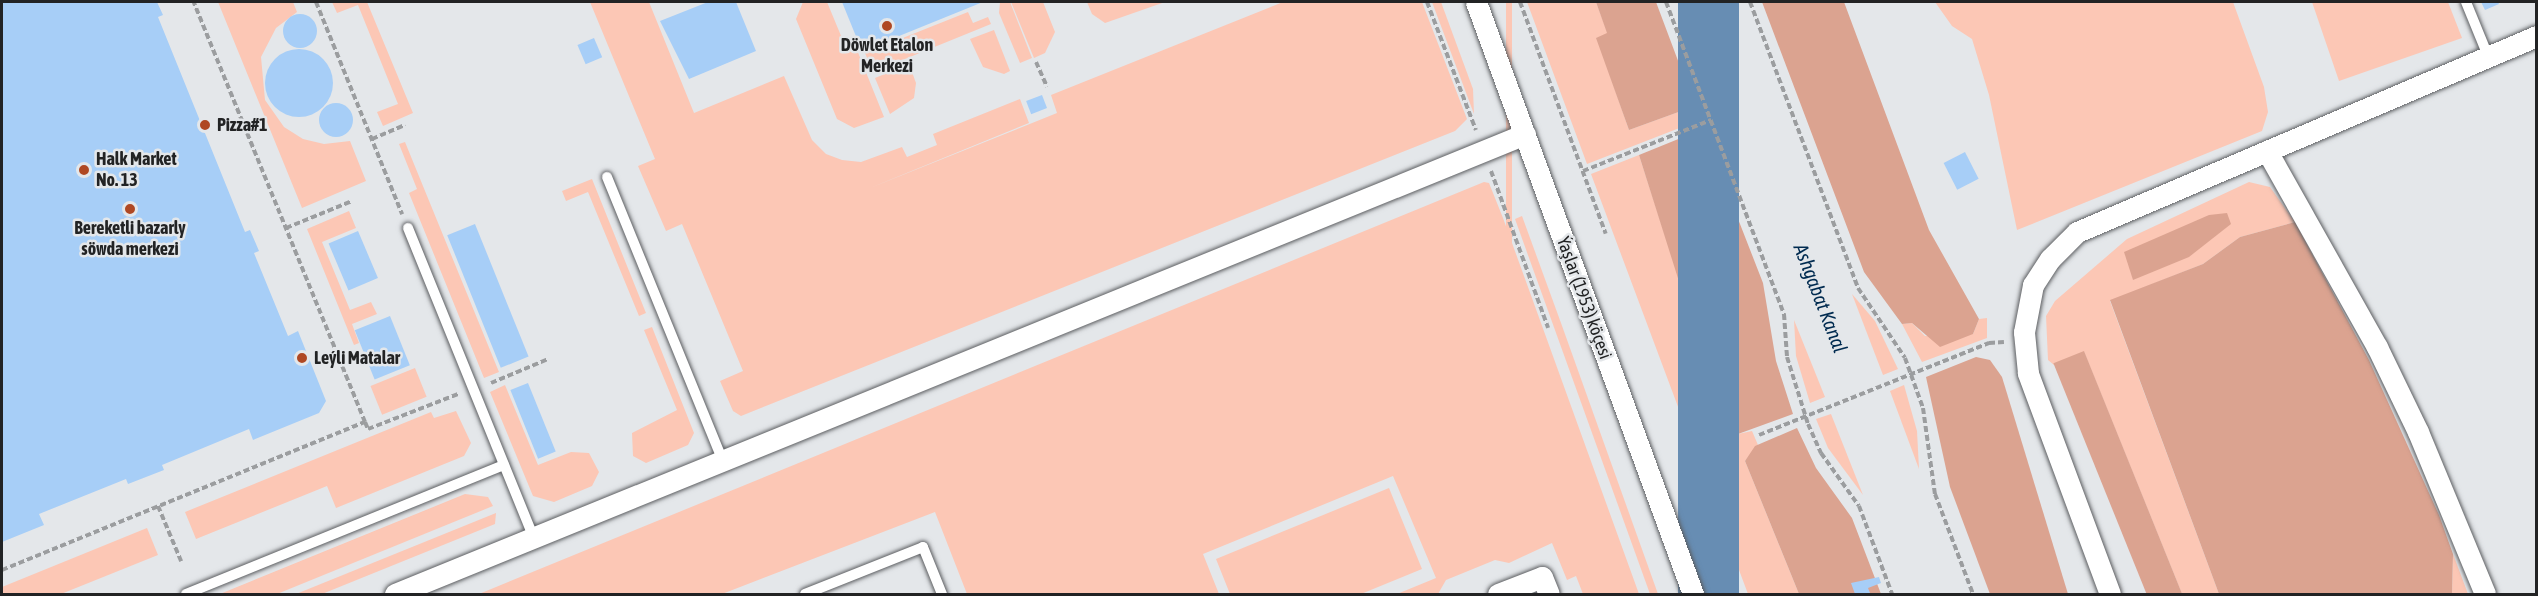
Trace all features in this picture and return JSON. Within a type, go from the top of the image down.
[{"type":"street","name":"Ýaşlar (1953) köçesi","points":[[1476,2],[1693,594]]},
{"type":"street","points":[[2110,594],[2028,373],[2025,340],[2033,285],[2077,232],[2536,36]]},
{"type":"street","points":[[395,594],[1525,134]]},
{"type":"street","points":[[2267,151],[2377,347],[2418,432],[2485,594]]},
{"type":"street","points":[[1498,594],[1545,586]]},
{"type":"lane","points":[[2466,2],[2488,56]]},
{"type":"lane","points":[[607,177],[723,461]]},
{"type":"lane","points":[[408,228],[534,538]]},
{"type":"lane","points":[[186,594],[504,465]]},
{"type":"lane","points":[[805,594],[923,546],[942,594]]},
{"type":"path","points":[[194,2],[368,429],[434,402]]},
{"type":"path","points":[[316,2],[408,228]]},
{"type":"path","points":[[1427,2],[1470,116]]},
{"type":"path","points":[[1520,2],[1606,234]]},
{"type":"path","points":[[1666,2],[1784,314],[1788,357],[1804,415],[1821,453],[1859,506],[1892,594]]},
{"type":"path","points":[[1750,2],[1858,288],[1883,319],[1910,374],[1923,408],[1935,494],[1973,594]]},
{"type":"path","points":[[1036,62],[1047,87]]},
{"type":"path","points":[[1582,171],[1711,120]]},
{"type":"path","points":[[372,139],[405,125]]},
{"type":"path","points":[[1496,184],[1548,328]]},
{"type":"path","points":[[286,228],[352,201]]},
{"type":"path","points":[[1759,435],[1804,415],[1989,343],[2025,340]]},
{"type":"path","points":[[494,381],[548,359]]},
{"type":"path","points":[[2,570],[365,422]]},
{"type":"path","points":[[158,506],[181,561]]},
{"type":"shaded area","points":[[218,2],[293,2],[297,12],[276,28],[261,57],[265,100],[284,127],[303,139],[324,144],[350,141],[366,181],[302,208]]},
{"type":"shaded area","points":[[332,2],[367,2],[413,113],[383,126],[377,112],[398,104],[358,5],[337,13]]},
{"type":"shaded area","points":[[590,2],[649,2],[694,113],[784,76],[812,140],[826,154],[842,160],[861,162],[902,147],[907,157],[937,145],[933,134],[1020,99],[1029,123],[870,188],[1057,113],[1051,95],[1283,2],[1422,2],[1467,119],[1455,131],[741,416],[733,411],[720,381],[743,371],[682,224],[666,231],[638,166],[655,159]]},
{"type":"shaded area","points":[[803,2],[827,2],[844,43],[853,40],[884,117],[854,128],[837,119],[796,19]]},
{"type":"shaded area","points":[[1000,2],[1010,2],[1032,58],[1020,63],[999,13]]},
{"type":"shaded area","points":[[1011,2],[1043,2],[1055,32],[1045,53],[1034,58]]},
{"type":"shaded area","points":[[1087,2],[1165,2],[1105,23],[1092,14]]},
{"type":"shaded area","points":[[1432,2],[1441,2],[1473,89],[1474,114]]},
{"type":"shaded area","points":[[1506,2],[1512,2],[1512,317],[1506,317]]},
{"type":"shaded area","points":[[1527,2],[1596,2],[1608,34],[1597,38],[1629,130],[1695,106],[1700,120],[1587,164]]},
{"type":"shaded area","points":[[1596,2],[1656,2],[1695,106],[1629,130],[1596,38],[1607,33]]},
{"type":"shaded area","points":[[1762,2],[1844,2],[1929,230],[1979,319],[1973,334],[1940,347],[1912,323],[1902,324],[1864,272]]},
{"type":"shaded area","points":[[1935,2],[2233,2],[2264,87],[2268,112],[2262,131],[2017,230],[1989,95],[1972,39],[1952,26]]},
{"type":"shaded area","points":[[2312,2],[2448,2],[2462,38],[2339,81]]},
{"type":"shaded area","points":[[968,12],[973,23],[988,17],[991,24],[873,72],[865,53]]},
{"type":"shaded area","points":[[994,30],[1010,71],[1004,74],[983,67],[970,39]]},
{"type":"shaded area","points":[[909,64],[916,83],[914,98],[890,114],[875,78]]},
{"type":"shaded area","points":[[1703,129],[1763,283],[1776,361],[1793,414],[1738,434],[1727,427],[1719,408],[1639,155]]},
{"type":"shaded area","points":[[405,142],[499,372],[484,378],[409,193],[417,189],[399,144]]},
{"type":"shaded area","points":[[1639,155],[1727,427],[1738,434],[1752,431],[1758,445],[1745,461],[1799,594],[1748,594],[1591,174]]},
{"type":"shaded area","points":[[592,179],[646,313],[639,316],[588,192],[566,201],[562,191]]},
{"type":"shaded area","points":[[1484,182],[1489,183],[1503,218],[1639,594],[1583,594],[1576,576],[1567,580],[1552,543],[1509,563],[1495,560],[1446,580],[1438,594],[1397,594],[1436,578],[1393,476],[1203,554],[1219,594],[967,594],[935,512],[722,594],[479,594]]},
{"type":"shaded area","points":[[2249,182],[2270,187],[2295,222],[2240,237],[2203,264],[2110,301],[2219,594],[2182,594],[2084,352],[2054,365],[2048,360],[2046,316],[2055,301],[2127,239]]},
{"type":"shaded area","points":[[349,211],[356,228],[322,242],[350,310],[371,302],[377,314],[352,324],[359,343],[354,345],[307,229]]},
{"type":"shaded area","points":[[2227,213],[2231,224],[2189,257],[2133,280],[2124,252],[2209,215]]},
{"type":"shaded area","points":[[1522,216],[1658,594],[1650,594],[1515,219]]},
{"type":"shaded area","points":[[2295,222],[2369,360],[2439,515],[2453,554],[2452,594],[2219,594],[2110,300],[2203,264],[2240,237]]},
{"type":"shaded area","points":[[1852,294],[1875,321],[1898,369],[1883,375]]},
{"type":"shaded area","points":[[1987,318],[1987,338],[1922,362],[1902,324],[1912,323],[1925,336],[1973,334],[1979,319]]},
{"type":"shaded area","points":[[1794,320],[1825,397],[1810,403],[1796,356]]},
{"type":"shaded area","points":[[652,327],[694,433],[688,445],[646,463],[633,456],[632,433],[677,410],[644,330]]},
{"type":"shaded area","points":[[2084,351],[2182,594],[2147,594],[2053,363]]},
{"type":"shaded area","points":[[1976,357],[1990,360],[2002,377],[2068,594],[1990,594],[1950,487],[1926,377]]},
{"type":"shaded area","points":[[415,368],[427,397],[382,415],[370,386]]},
{"type":"shaded area","points":[[505,385],[538,465],[571,452],[589,453],[599,472],[592,486],[554,502],[533,496],[490,392]]},
{"type":"shaded area","points":[[1904,385],[1917,431],[1919,469],[1890,391]]},
{"type":"shaded area","points":[[456,411],[471,443],[464,456],[336,508],[327,486],[196,539],[185,512],[431,412],[434,418]]},
{"type":"shaded area","points":[[1831,414],[1863,495],[1828,448],[1816,419]]},
{"type":"shaded area","points":[[1797,428],[1816,468],[1852,518],[1881,594],[1799,594],[1745,461],[1755,446]]},
{"type":"shaded area","points":[[1389,488],[1422,569],[1361,594],[1230,594],[1216,559]]},
{"type":"shaded area","points":[[465,494],[488,497],[493,506],[277,594],[220,594]]},
{"type":"shaded area","points":[[496,513],[495,524],[322,594],[296,594]]},
{"type":"shaded area","points":[[147,528],[158,555],[61,594],[2,594],[2,587]]},
{"type":"shaded area","points":[[2453,554],[2468,594],[2452,594]]},
{"type":"water","points":[[1678,2],[1739,2],[1739,594],[1678,594]]},
{"type":"building","name":"Bereketli bazarly söwda merkezi","points":[[2,2],[157,2],[163,15],[158,17],[245,232],[250,230],[259,251],[254,253],[288,336],[298,331],[326,401],[319,413],[253,440],[249,429],[162,465],[164,470],[128,484],[126,479],[39,514],[44,525],[2,542]]},
{"type":"building","points":[[708,2],[736,2],[756,51],[689,79],[660,21]]},
{"type":"building","name":"Döwlet Etalon Merkezi","points":[[842,2],[983,2],[862,51]]},
{"type":"building","points":[[2481,2],[2498,2],[2499,4],[2485,10]]},
{"type":"building","points":[[300,14],[312,19],[317,31],[312,43],[300,48],[288,43],[283,31],[288,19]]},
{"type":"building","points":[[594,38],[602,57],[586,64],[577,45]]},
{"type":"building","points":[[292,49],[306,49],[318,54],[328,64],[333,83],[328,102],[318,112],[306,117],[292,117],[280,112],[270,102],[265,90],[265,76],[270,64],[280,54]]},
{"type":"building","points":[[1042,95],[1047,108],[1031,114],[1026,101]]},
{"type":"building","points":[[336,103],[348,108],[353,120],[348,132],[336,137],[324,132],[319,120],[324,108]]},
{"type":"building","points":[[1965,152],[1979,179],[1957,190],[1944,163]]},
{"type":"building","points":[[475,224],[529,357],[501,368],[447,235]]},
{"type":"building","points":[[358,231],[378,278],[348,290],[329,244]]},
{"type":"building","points":[[390,316],[410,365],[375,379],[355,330]]},
{"type":"building","points":[[528,383],[556,452],[538,459],[510,390]]},
{"type":"building","points":[[1879,577],[1881,583],[1868,588],[1870,593],[1855,594],[1851,583]]},
{"type":"place","name":"Döwlet Etalon Merkezi","points":[[887,26]]},
{"type":"place","name":"Pizza#1","points":[[205,125]]},
{"type":"place","name":"Halk Market No. 13","points":[[84,170]]},
{"type":"place","name":"Bereketli bazarly söwda merkezi","points":[[130,209]]},
{"type":"place","name":"Leýli Matalar","points":[[302,358]]},
{"type":"water label","name":"Ashgabat Kanal","points":[[1821,298]]}]
